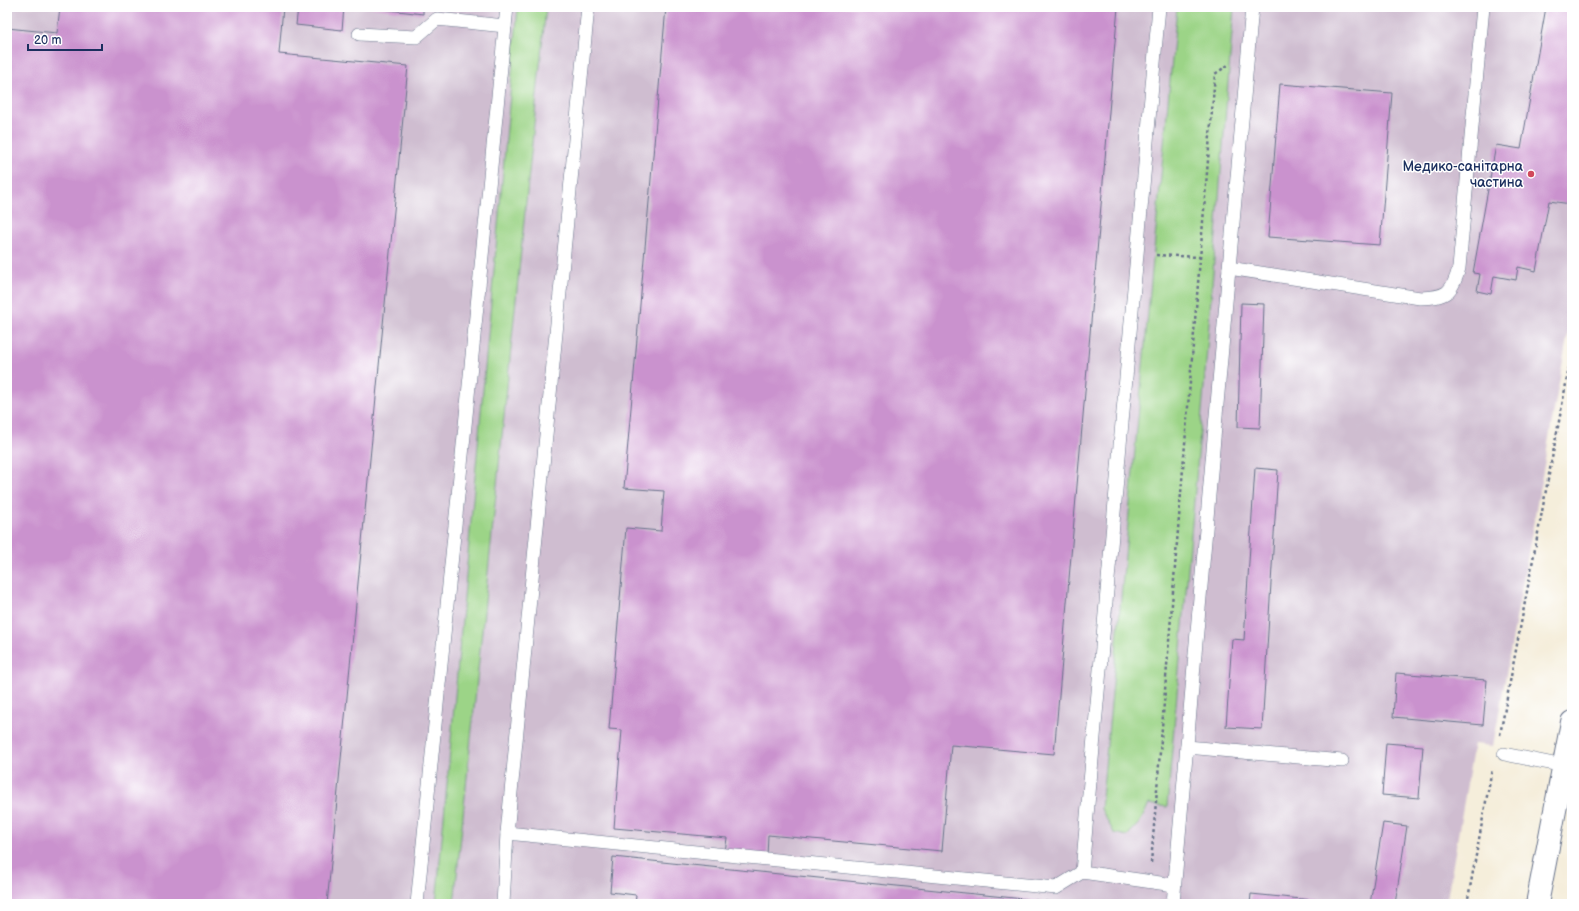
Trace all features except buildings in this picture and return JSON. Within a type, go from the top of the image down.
[{"type":"street","points":[[1537,904],[1568,767],[1572,722]]},
{"type":"lane","points":[[417,904],[507,7]]},
{"type":"lane","points":[[503,904],[507,833],[588,7]]},
{"type":"lane","points":[[1082,872],[1160,7]]},
{"type":"lane","points":[[1173,904],[1252,7]]},
{"type":"lane","points":[[1229,268],[1420,298],[1439,297],[1454,286],[1459,268],[1483,7]]},
{"type":"lane","points":[[360,34],[416,37],[437,19],[506,26]]},
{"type":"lane","points":[[1187,747],[1342,761]]},
{"type":"lane","points":[[1504,754],[1568,767]]},
{"type":"lane","points":[[507,833],[1056,888],[1082,872],[1174,885]]},
{"type":"path","points":[[1149,881],[1215,74],[1248,52]]},
{"type":"path","points":[[1137,255],[1200,257]]},
{"type":"path","points":[[1499,741],[1572,352]]},
{"type":"path","points":[[1467,904],[1493,764]]},
{"type":"shaded area","points":[[7,7],[1572,7],[1572,311],[1493,746],[1474,744],[1446,904],[7,904]]},
{"type":"green space","points":[[518,7],[546,7],[454,904],[436,904]]},
{"type":"green space","points":[[1177,7],[1234,7],[1203,399],[1167,807],[1149,804],[1140,822],[1127,836],[1114,833],[1101,809]]},
{"type":"place","name":"Медико-санітарна частина","points":[[1531,174]]}]
